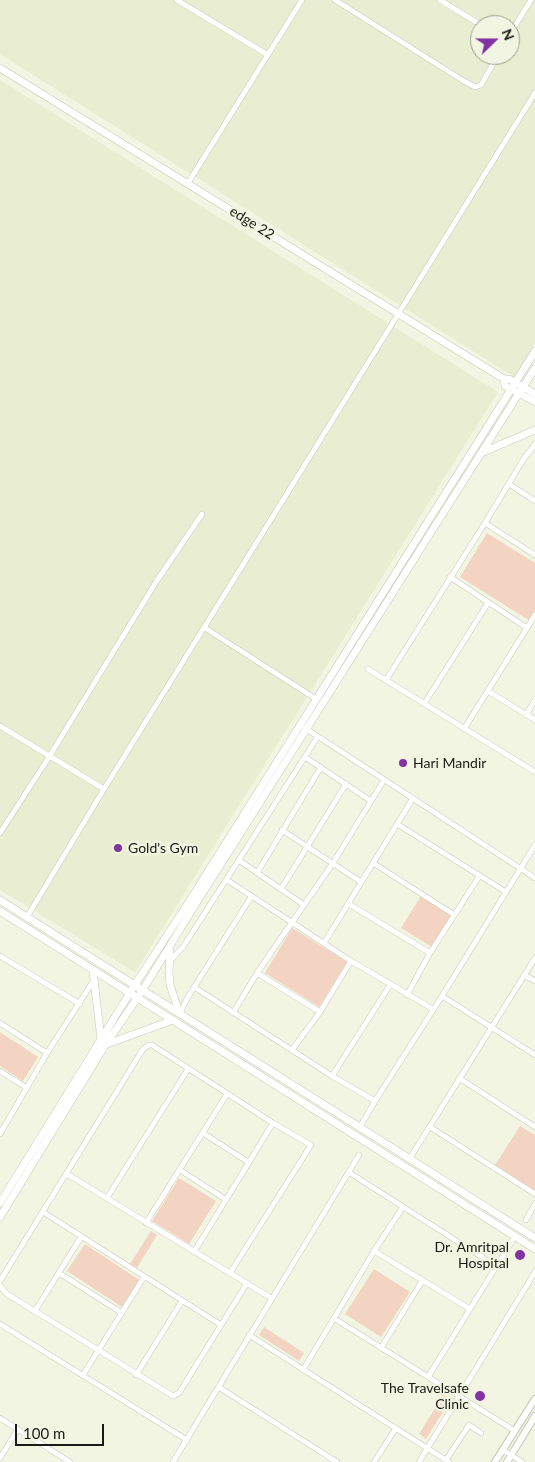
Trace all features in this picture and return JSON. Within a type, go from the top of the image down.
[{"type":"main road","name":"edge 22","points":[[0,68],[504,380]]},
{"type":"main road","points":[[0,1217],[104,1042],[134,986],[190,902],[535,351]]},
{"type":"main road","points":[[0,1203],[104,1042],[137,999],[535,368]]},
{"type":"main road","points":[[535,394],[521,390],[512,389],[505,386],[504,380],[510,379],[515,382],[521,390],[535,402]]},
{"type":"main road","points":[[481,453],[532,431]]},
{"type":"main road","points":[[0,900],[535,1238]]},
{"type":"main road","points":[[0,911],[535,1250]]},
{"type":"main road","points":[[171,945],[168,963],[170,985],[180,1012]]},
{"type":"main road","points":[[93,971],[104,1042]]},
{"type":"main road","points":[[104,1042],[172,1020]]},
{"type":"street","points":[[177,0],[268,55]]},
{"type":"street","points":[[188,184],[302,0]]},
{"type":"street","points":[[335,0],[475,87],[481,84],[492,65]]},
{"type":"street","points":[[440,0],[470,18]]},
{"type":"street","points":[[520,18],[531,0]]},
{"type":"street","points":[[27,917],[104,789],[535,93]]},
{"type":"street","points":[[386,680],[535,442],[532,431]]},
{"type":"street","points":[[509,484],[535,501]]},
{"type":"street","points":[[0,833],[156,582],[202,514]]},
{"type":"street","points":[[485,523],[535,555]]},
{"type":"street","points":[[450,577],[527,628]]},
{"type":"street","points":[[424,704],[488,603]]},
{"type":"street","points":[[464,729],[535,616]]},
{"type":"street","points":[[204,628],[316,699]]},
{"type":"street","points":[[368,669],[535,772]]},
{"type":"street","points":[[488,691],[535,720]]},
{"type":"street","points":[[526,715],[535,700]]},
{"type":"street","points":[[300,725],[317,738],[535,878]]},
{"type":"street","points":[[0,726],[104,789]]},
{"type":"street","points":[[168,963],[183,947],[240,861],[317,738]]},
{"type":"street","points":[[305,757],[371,800]]},
{"type":"street","points":[[257,873],[321,767]]},
{"type":"street","points":[[233,1013],[257,972],[334,863],[384,780]]},
{"type":"street","points":[[281,889],[346,784]]},
{"type":"street","points":[[324,943],[413,798]]},
{"type":"street","points":[[398,824],[506,892]]},
{"type":"street","points":[[282,830],[308,845],[361,882]]},
{"type":"street","points":[[360,1127],[535,845]]},
{"type":"street","points":[[240,861],[304,905]]},
{"type":"street","points":[[373,863],[454,914]]},
{"type":"street","points":[[407,995],[430,953],[480,875]]},
{"type":"street","points":[[227,880],[351,961],[433,1009]]},
{"type":"street","points":[[180,1012],[251,897]]},
{"type":"street","points":[[349,904],[430,953]]},
{"type":"street","points":[[0,956],[80,1004]]},
{"type":"street","points":[[410,1158],[535,958]]},
{"type":"street","points":[[292,1050],[320,1012],[351,961]]},
{"type":"street","points":[[257,972],[320,1012]]},
{"type":"street","points":[[524,975],[535,981]]},
{"type":"street","points":[[0,1134],[47,1053],[94,980]]},
{"type":"street","points":[[332,1076],[390,985]]},
{"type":"street","points":[[194,988],[332,1076],[375,1101]]},
{"type":"street","points":[[442,996],[535,1055]]},
{"type":"street","points":[[0,1024],[47,1053]]},
{"type":"street","points":[[0,1282],[146,1046],[152,1045],[273,1123],[311,1145],[230,1273]]},
{"type":"street","points":[[107,1198],[188,1069]]},
{"type":"street","points":[[0,1071],[27,1088]]},
{"type":"street","points":[[459,1078],[535,1127]]},
{"type":"street","points":[[146,1223],[227,1094]]},
{"type":"street","points":[[194,1252],[273,1123]]},
{"type":"street","points":[[430,1127],[535,1194]]},
{"type":"street","points":[[203,1133],[248,1162]]},
{"type":"street","points":[[173,1462],[220,1388],[249,1335],[359,1155]]},
{"type":"street","points":[[180,1170],[225,1199]]},
{"type":"street","points":[[350,1172],[496,1266]]},
{"type":"street","points":[[66,1174],[272,1298]]},
{"type":"street","points":[[526,1220],[535,1204]]},
{"type":"street","points":[[303,1370],[374,1251],[403,1207]]},
{"type":"street","points":[[43,1212],[221,1325]]},
{"type":"street","points":[[35,1311],[81,1237]]},
{"type":"street","points":[[428,1377],[512,1241]]},
{"type":"street","points":[[374,1251],[470,1309]]},
{"type":"street","points":[[419,1462],[535,1272]]},
{"type":"street","points":[[59,1273],[122,1313]]},
{"type":"street","points":[[83,1375],[144,1277]]},
{"type":"street","points":[[381,1348],[422,1281]]},
{"type":"street","points":[[0,1286],[7,1294],[136,1375],[170,1395],[176,1395],[247,1284]]},
{"type":"street","points":[[136,1375],[182,1301]]},
{"type":"street","points":[[335,1318],[514,1431]]},
{"type":"street","points":[[0,1324],[187,1440]]},
{"type":"street","points":[[249,1335],[448,1461],[469,1425],[481,1433]]},
{"type":"street","points":[[220,1388],[337,1462]]},
{"type":"street","points":[[495,1462],[535,1399]]},
{"type":"street","points":[[507,1462],[535,1416]]},
{"type":"street","points":[[0,1418],[70,1462]]},
{"type":"street","points":[[374,1462],[396,1428]]},
{"type":"street","points":[[0,1458],[18,1429]]},
{"type":"street","points":[[503,1450],[522,1462]]},
{"type":"shaded area","points":[[0,0],[535,0],[535,343],[514,377],[0,54]]},
{"type":"shaded area","points":[[0,80],[498,392],[135,972],[0,890]]},
{"type":"shaded area","points":[[487,533],[535,563],[535,613],[530,621],[460,577]]},
{"type":"shaded area","points":[[421,896],[452,915],[432,947],[401,928]]},
{"type":"shaded area","points":[[292,928],[347,962],[319,1007],[265,973]]},
{"type":"shaded area","points":[[0,1032],[38,1057],[23,1081],[0,1066]]},
{"type":"shaded area","points":[[520,1126],[535,1135],[535,1191],[495,1165]]},
{"type":"shaded area","points":[[179,1178],[216,1201],[189,1244],[152,1221]]},
{"type":"shaded area","points":[[151,1231],[157,1235],[137,1268],[130,1264]]},
{"type":"shaded area","points":[[85,1244],[139,1280],[122,1307],[67,1271]]},
{"type":"shaded area","points":[[374,1269],[410,1292],[381,1337],[345,1314]]},
{"type":"shaded area","points":[[264,1327],[304,1353],[299,1361],[259,1335]]},
{"type":"shaded area","points":[[444,1394],[451,1399],[426,1439],[419,1434]]},
{"type":"place","name":"Hari Mandir","points":[[403,763]]},
{"type":"place","name":"Gold's Gym","points":[[118,848]]},
{"type":"place","name":"Dr. Amritpal Hospital","points":[[520,1255]]},
{"type":"place","name":"The Travelsafe Clinic","points":[[480,1396]]}]
